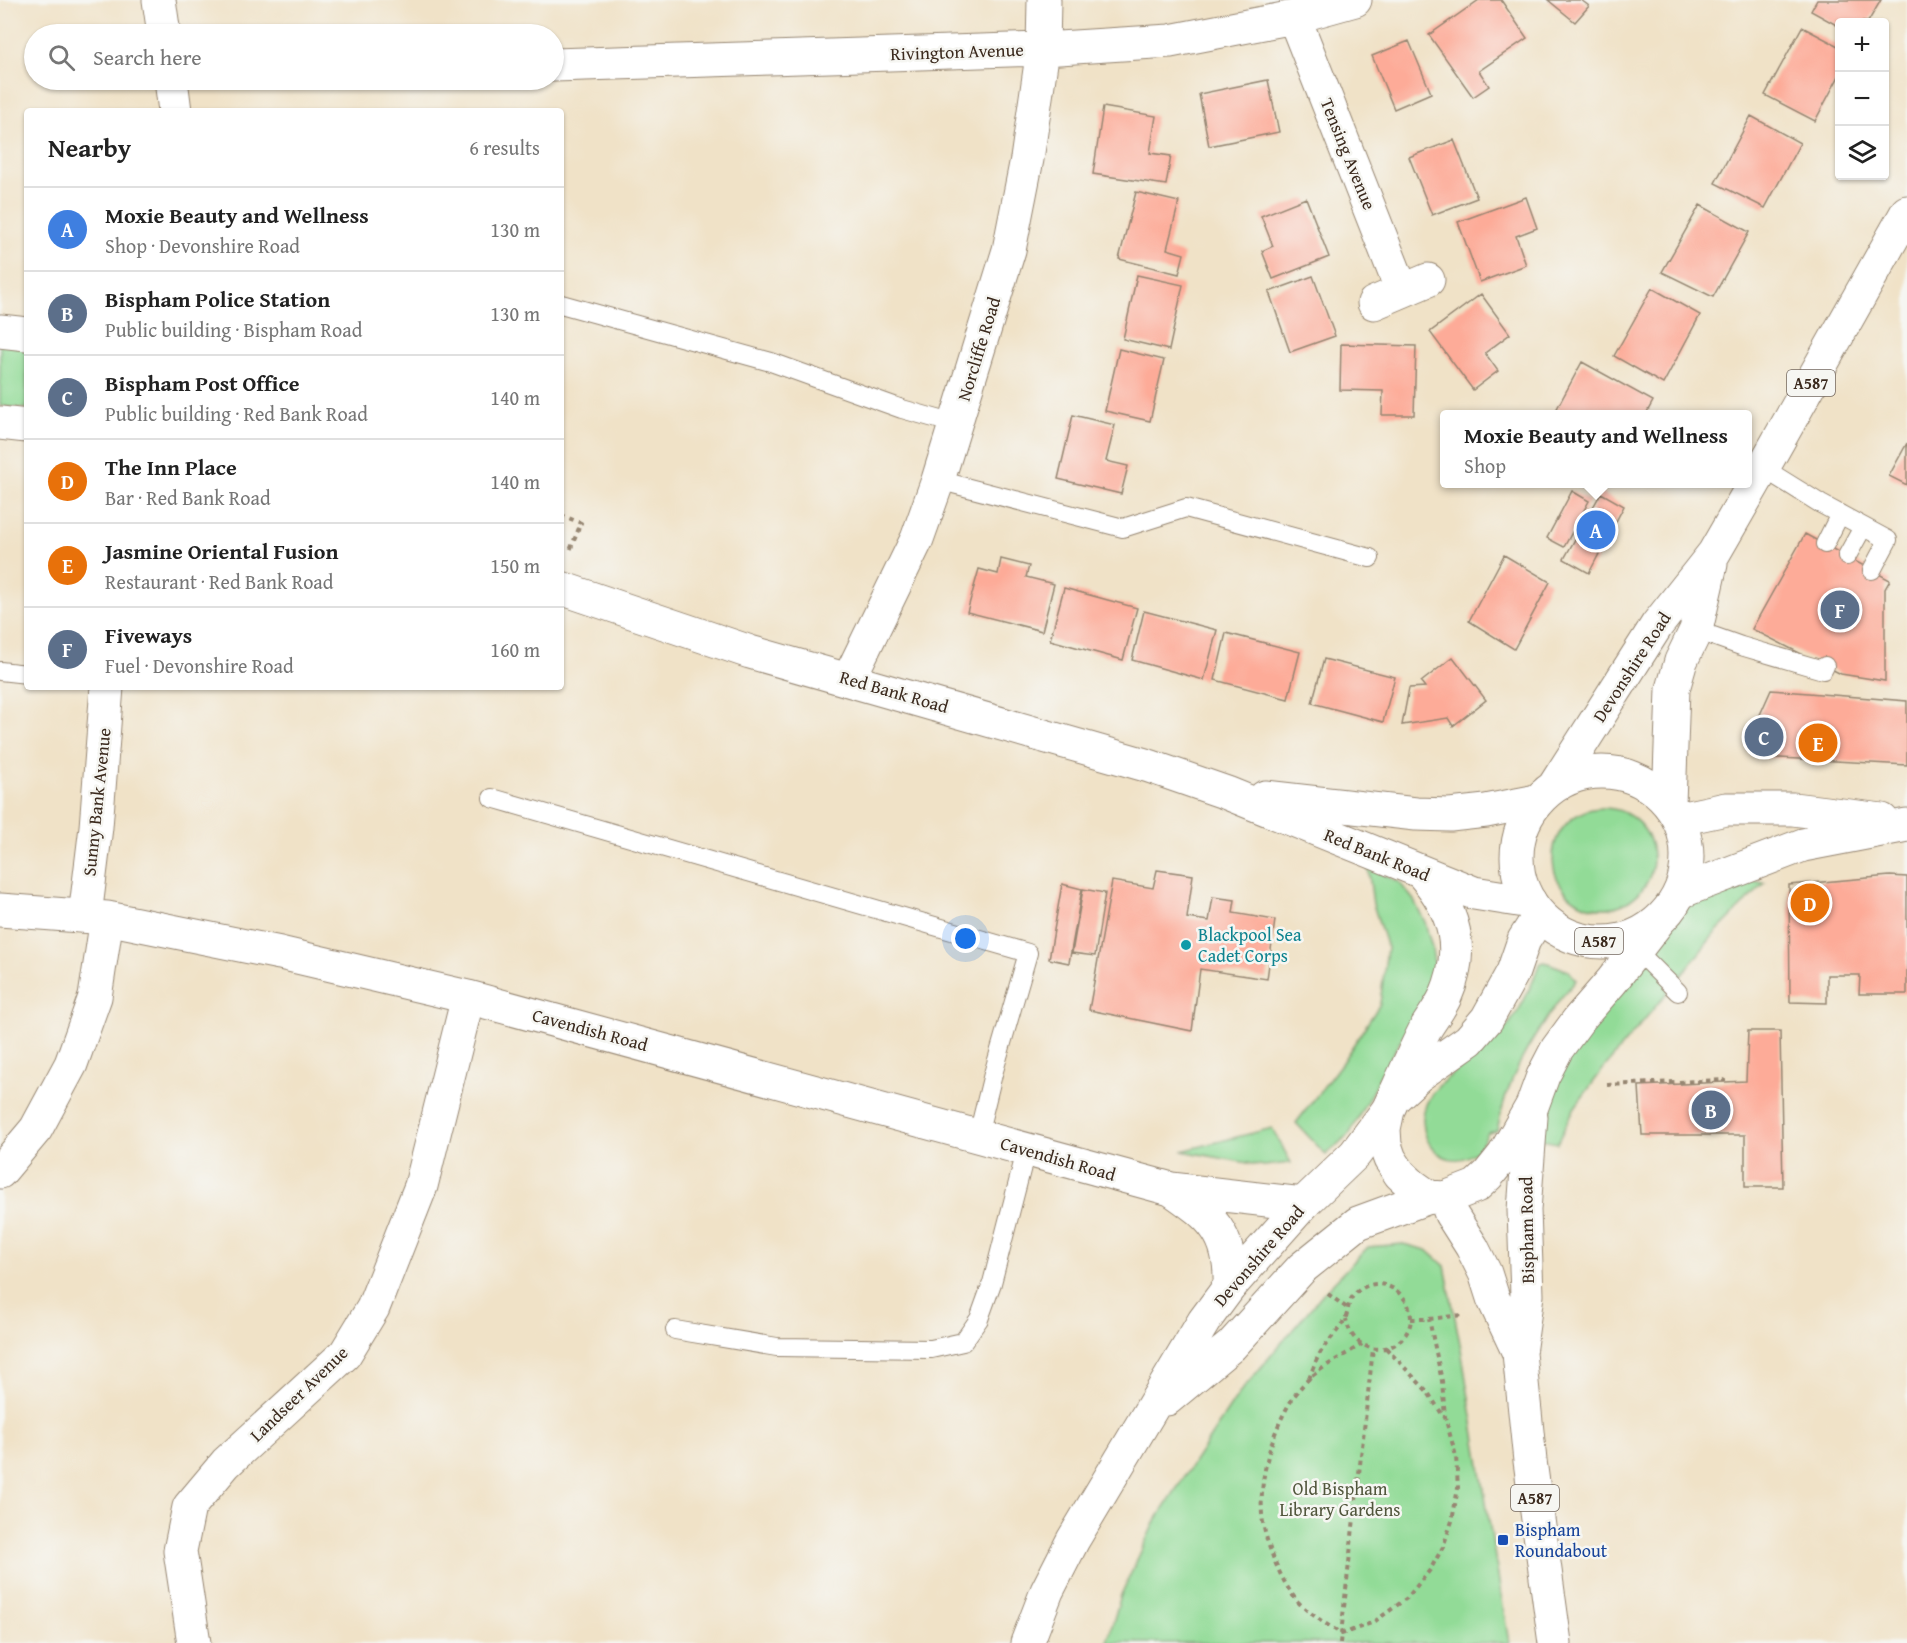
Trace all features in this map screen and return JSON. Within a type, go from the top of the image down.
[{"type":"street","points":[[159,0],[163,24]]},
{"type":"street","name":"Norcliffe Road","points":[[849,679],[918,539],[1009,250],[1027,159],[1043,49],[1044,0]]},
{"type":"street","name":"Rivington Avenue","points":[[564,65],[1043,49],[1170,41],[1294,17],[1355,0]]},
{"type":"street","name":"Tensing Avenue","points":[[1294,17],[1402,292]]},
{"type":"street","points":[[172,90],[175,108]]},
{"type":"street","name":"Devonshire Road","points":[[1752,487],[1907,212]]},
{"type":"street","points":[[0,331],[24,334]]},
{"type":"street","points":[[0,423],[24,426]]},
{"type":"street","name":"Devonshire Road","points":[[1546,793],[1657,625],[1714,553],[1751,488]]},
{"type":"street","name":"Devonshire Road","points":[[1674,812],[1673,689],[1681,661],[1696,630],[1714,553]]},
{"type":"street","name":"Red Bank Road","points":[[564,589],[750,652],[1149,766],[1227,793],[1474,893],[1535,908]]},
{"type":"street","name":"Sunny Bank Avenue","points":[[0,1172],[36,1129],[71,1064],[95,997],[96,827],[107,690]]},
{"type":"street","points":[[1546,793],[1574,776],[1595,771],[1636,778],[1654,789],[1674,812],[1793,809],[1907,824]]},
{"type":"street","name":"Red Bank Road","points":[[1227,793],[1427,815],[1486,811],[1546,793]]},
{"type":"street","name":"A587","points":[[1546,793],[1526,819],[1518,840],[1517,861],[1521,883],[1535,908],[1554,927],[1572,936],[1592,941],[1633,944]]},
{"type":"street","name":"A587","points":[[1391,1105],[1384,1129],[1385,1145],[1390,1159],[1400,1174],[1412,1185],[1437,1198],[1476,1186],[1488,1175],[1504,1155],[1532,1106],[1543,1076],[1557,1049],[1633,944],[1671,907],[1680,892],[1686,874],[1687,856],[1685,837],[1674,812]]},
{"type":"street","points":[[1680,892],[1803,845],[1907,824]]},
{"type":"street","points":[[1391,1105],[1426,1030],[1445,998],[1452,978],[1456,953],[1455,934],[1447,908],[1437,890],[1423,874]]},
{"type":"street","points":[[1391,1105],[1419,1075],[1469,1040],[1487,1019],[1513,972],[1535,908]]},
{"type":"street","name":"Cavendish Road","points":[[0,910],[96,917],[280,952],[468,997],[1171,1189],[1303,1204]]},
{"type":"street","name":"Landseer Avenue","points":[[194,1643],[180,1551],[189,1506],[226,1463],[345,1354],[373,1308],[421,1186],[468,997]]},
{"type":"street","name":"Devonshire Road","points":[[1027,1643],[1047,1591],[1073,1540],[1204,1321],[1230,1286],[1303,1204],[1355,1154],[1391,1105]]},
{"type":"street","name":"Bispham Road","points":[[1532,1106],[1524,1210],[1527,1295],[1519,1353],[1530,1461],[1555,1643]]},
{"type":"street","name":"Cavendish Road","points":[[1171,1189],[1200,1209],[1216,1227],[1227,1247],[1231,1266],[1230,1286]]},
{"type":"street","name":"Devonshire Road","points":[[1147,1416],[1231,1346],[1302,1268],[1358,1223],[1437,1198]]},
{"type":"street","name":"Bispham Road","points":[[1437,1198],[1451,1214],[1472,1247],[1519,1353]]},
{"type":"lane","points":[[564,305],[771,362],[902,409],[955,424]]},
{"type":"lane","points":[[1763,468],[1888,540],[1872,570]]},
{"type":"lane","points":[[938,480],[1123,528],[1186,508],[1370,558]]},
{"type":"lane","points":[[1825,544],[1840,514]]},
{"type":"lane","points":[[1847,556],[1863,527]]},
{"type":"lane","points":[[1696,630],[1742,646],[1769,646],[1823,670],[1825,666]]},
{"type":"lane","points":[[0,671],[24,674]]},
{"type":"lane","points":[[492,798],[1028,953],[993,1074],[978,1136]]},
{"type":"lane","points":[[1633,944],[1678,992]]},
{"type":"lane","points":[[675,1330],[777,1347],[931,1349],[963,1342],[979,1319],[992,1283],[1026,1151]]},
{"type":"path","points":[[564,516],[580,524],[572,545]]},
{"type":"path","points":[[1607,1085],[1724,1080],[1724,1082]]},
{"type":"path","points":[[1377,1284],[1388,1285],[1398,1290],[1410,1308],[1411,1319],[1403,1337],[1386,1348],[1373,1348],[1362,1344],[1348,1329],[1346,1319],[1347,1308],[1358,1291],[1377,1284]]},
{"type":"path","points":[[1411,1319],[1466,1315]]},
{"type":"path","points":[[1309,1379],[1321,1351],[1346,1319]]},
{"type":"path","points":[[1342,1634],[1374,1622],[1407,1598],[1430,1570],[1443,1546],[1452,1521],[1458,1488],[1456,1456],[1445,1417],[1442,1381],[1429,1319]]},
{"type":"path","points":[[1342,1634],[1318,1620],[1297,1601],[1282,1578],[1270,1549],[1262,1515],[1263,1480],[1270,1450],[1283,1417],[1301,1388],[1309,1379],[1362,1344]]},
{"type":"path","points":[[1340,1643],[1373,1348]]},
{"type":"path","points":[[1386,1348],[1427,1391],[1445,1417]]},
{"type":"green space","points":[[0,331],[24,334],[24,409],[0,406]]},
{"type":"green space","points":[[1603,808],[1631,816],[1645,830],[1653,858],[1645,886],[1631,900],[1603,908],[1575,900],[1561,886],[1553,858],[1561,830],[1575,816]]},
{"type":"green space","points":[[1368,866],[1399,882],[1413,899],[1425,922],[1432,948],[1436,979],[1350,1133],[1326,1155],[1296,1123],[1341,1064],[1380,1004],[1387,948],[1373,904]]},
{"type":"green space","points":[[1743,879],[1765,883],[1715,933],[1604,1068],[1575,1107],[1557,1143],[1535,1139],[1554,1069],[1684,910],[1695,901]]},
{"type":"green space","points":[[1545,962],[1569,971],[1576,980],[1547,1017],[1528,1047],[1506,1095],[1497,1131],[1488,1133],[1479,1148],[1467,1157],[1451,1159],[1443,1156],[1436,1152],[1426,1138],[1423,1113],[1427,1103],[1435,1089],[1504,1030],[1524,999],[1539,965]]},
{"type":"green space","points":[[1272,1128],[1291,1163],[1264,1166],[1182,1151]]},
{"type":"green space","name":"Old Bispham Library Gardens","points":[[1403,1244],[1427,1250],[1445,1266],[1461,1349],[1509,1643],[1107,1643],[1121,1595],[1154,1523],[1238,1395],[1325,1291],[1368,1247]]},
{"type":"building","points":[[1479,0],[1501,0],[1527,38],[1479,71],[1489,86],[1473,97],[1429,35]]},
{"type":"building","points":[[1548,0],[1581,0],[1589,6],[1575,22]]},
{"type":"building","points":[[1817,0],[1881,0],[1870,18],[1835,18],[1835,24],[1811,11]]},
{"type":"building","points":[[1802,27],[1835,44],[1835,83],[1815,121],[1765,95]]},
{"type":"building","points":[[1409,41],[1431,93],[1394,109],[1372,56]]},
{"type":"building","points":[[1268,80],[1279,132],[1209,146],[1199,94]]},
{"type":"building","points":[[1103,107],[1156,116],[1150,153],[1171,156],[1166,185],[1093,174]]},
{"type":"building","points":[[1751,116],[1800,143],[1765,208],[1715,183]]},
{"type":"building","points":[[1454,140],[1477,198],[1432,215],[1409,157]]},
{"type":"building","points":[[1136,192],[1179,202],[1167,249],[1184,254],[1179,274],[1119,259]]},
{"type":"building","points":[[1526,197],[1537,228],[1516,236],[1526,265],[1480,282],[1458,222]]},
{"type":"building","points":[[1306,198],[1329,257],[1273,279],[1262,251],[1273,246],[1261,216]]},
{"type":"building","points":[[1700,205],[1749,232],[1713,297],[1662,272]]},
{"type":"building","points":[[1137,275],[1183,285],[1169,350],[1123,339]]},
{"type":"building","points":[[1313,276],[1335,336],[1290,352],[1269,292]]},
{"type":"building","points":[[1652,288],[1700,315],[1663,384],[1614,356]]},
{"type":"building","points":[[1481,294],[1510,334],[1485,353],[1498,371],[1473,390],[1430,332]]},
{"type":"building","points":[[1341,344],[1416,346],[1414,415],[1382,415],[1383,391],[1340,390]]},
{"type":"building","points":[[1119,349],[1164,360],[1150,421],[1105,411]]},
{"type":"building","points":[[1582,362],[1653,401],[1648,410],[1556,410]]},
{"type":"building","points":[[1073,415],[1115,425],[1106,461],[1128,466],[1121,494],[1058,479]]},
{"type":"building","points":[[1907,443],[1907,485],[1889,476]]},
{"type":"building","points":[[1572,491],[1589,501],[1564,547],[1547,538]]},
{"type":"building","points":[[1601,493],[1624,506],[1589,573],[1564,559]]},
{"type":"building","points":[[1805,534],[1890,580],[1885,589],[1885,681],[1841,674],[1752,629]]},
{"type":"building","points":[[1504,555],[1550,582],[1514,649],[1469,621]]},
{"type":"building","points":[[1001,559],[1029,566],[1026,577],[1054,584],[1042,631],[967,612],[979,569],[998,574]]},
{"type":"building","points":[[1064,588],[1137,608],[1123,660],[1050,640]]},
{"type":"building","points":[[1144,611],[1217,630],[1204,680],[1132,660]]},
{"type":"building","points":[[1226,633],[1300,652],[1288,699],[1215,680]]},
{"type":"building","points":[[1453,657],[1486,700],[1453,726],[1448,718],[1402,725],[1409,688],[1425,687],[1421,682]]},
{"type":"building","points":[[1324,659],[1395,677],[1383,722],[1312,703]]},
{"type":"building","points":[[1771,690],[1907,701],[1907,765],[1760,757],[1746,746]]},
{"type":"building","name":"Blackpool Sea Cadet Corps","points":[[1157,870],[1193,875],[1187,918],[1209,921],[1213,897],[1235,900],[1233,913],[1275,920],[1267,979],[1200,969],[1192,1031],[1089,1010],[1112,881],[1153,888]]},
{"type":"building","points":[[1890,876],[1907,877],[1907,994],[1859,994],[1860,975],[1827,975],[1827,1003],[1790,1002],[1789,885]]},
{"type":"building","points":[[1062,884],[1082,889],[1069,963],[1049,959]]},
{"type":"building","points":[[1083,889],[1105,893],[1095,956],[1072,953]]},
{"type":"building","points":[[1748,1031],[1780,1031],[1783,1187],[1745,1187],[1745,1135],[1642,1135],[1639,1086],[1746,1081]]},
{"type":"place","name":"Moxie Beauty and Wellness","points":[[1596,530]]},
{"type":"place","name":"Fiveways","points":[[1840,610]]},
{"type":"place","name":"Bispham Post Office","points":[[1764,737]]},
{"type":"place","name":"Jasmine Oriental Fusion","points":[[1818,743]]},
{"type":"place","name":"The Inn Place","points":[[1810,903]]},
{"type":"place","name":"Blackpool Sea Cadet Corps","points":[[1186,945]]},
{"type":"place","name":"Bispham Police Station","points":[[1711,1110]]},
{"type":"place","name":"Bispham Roundabout","points":[[1503,1540]]}]
